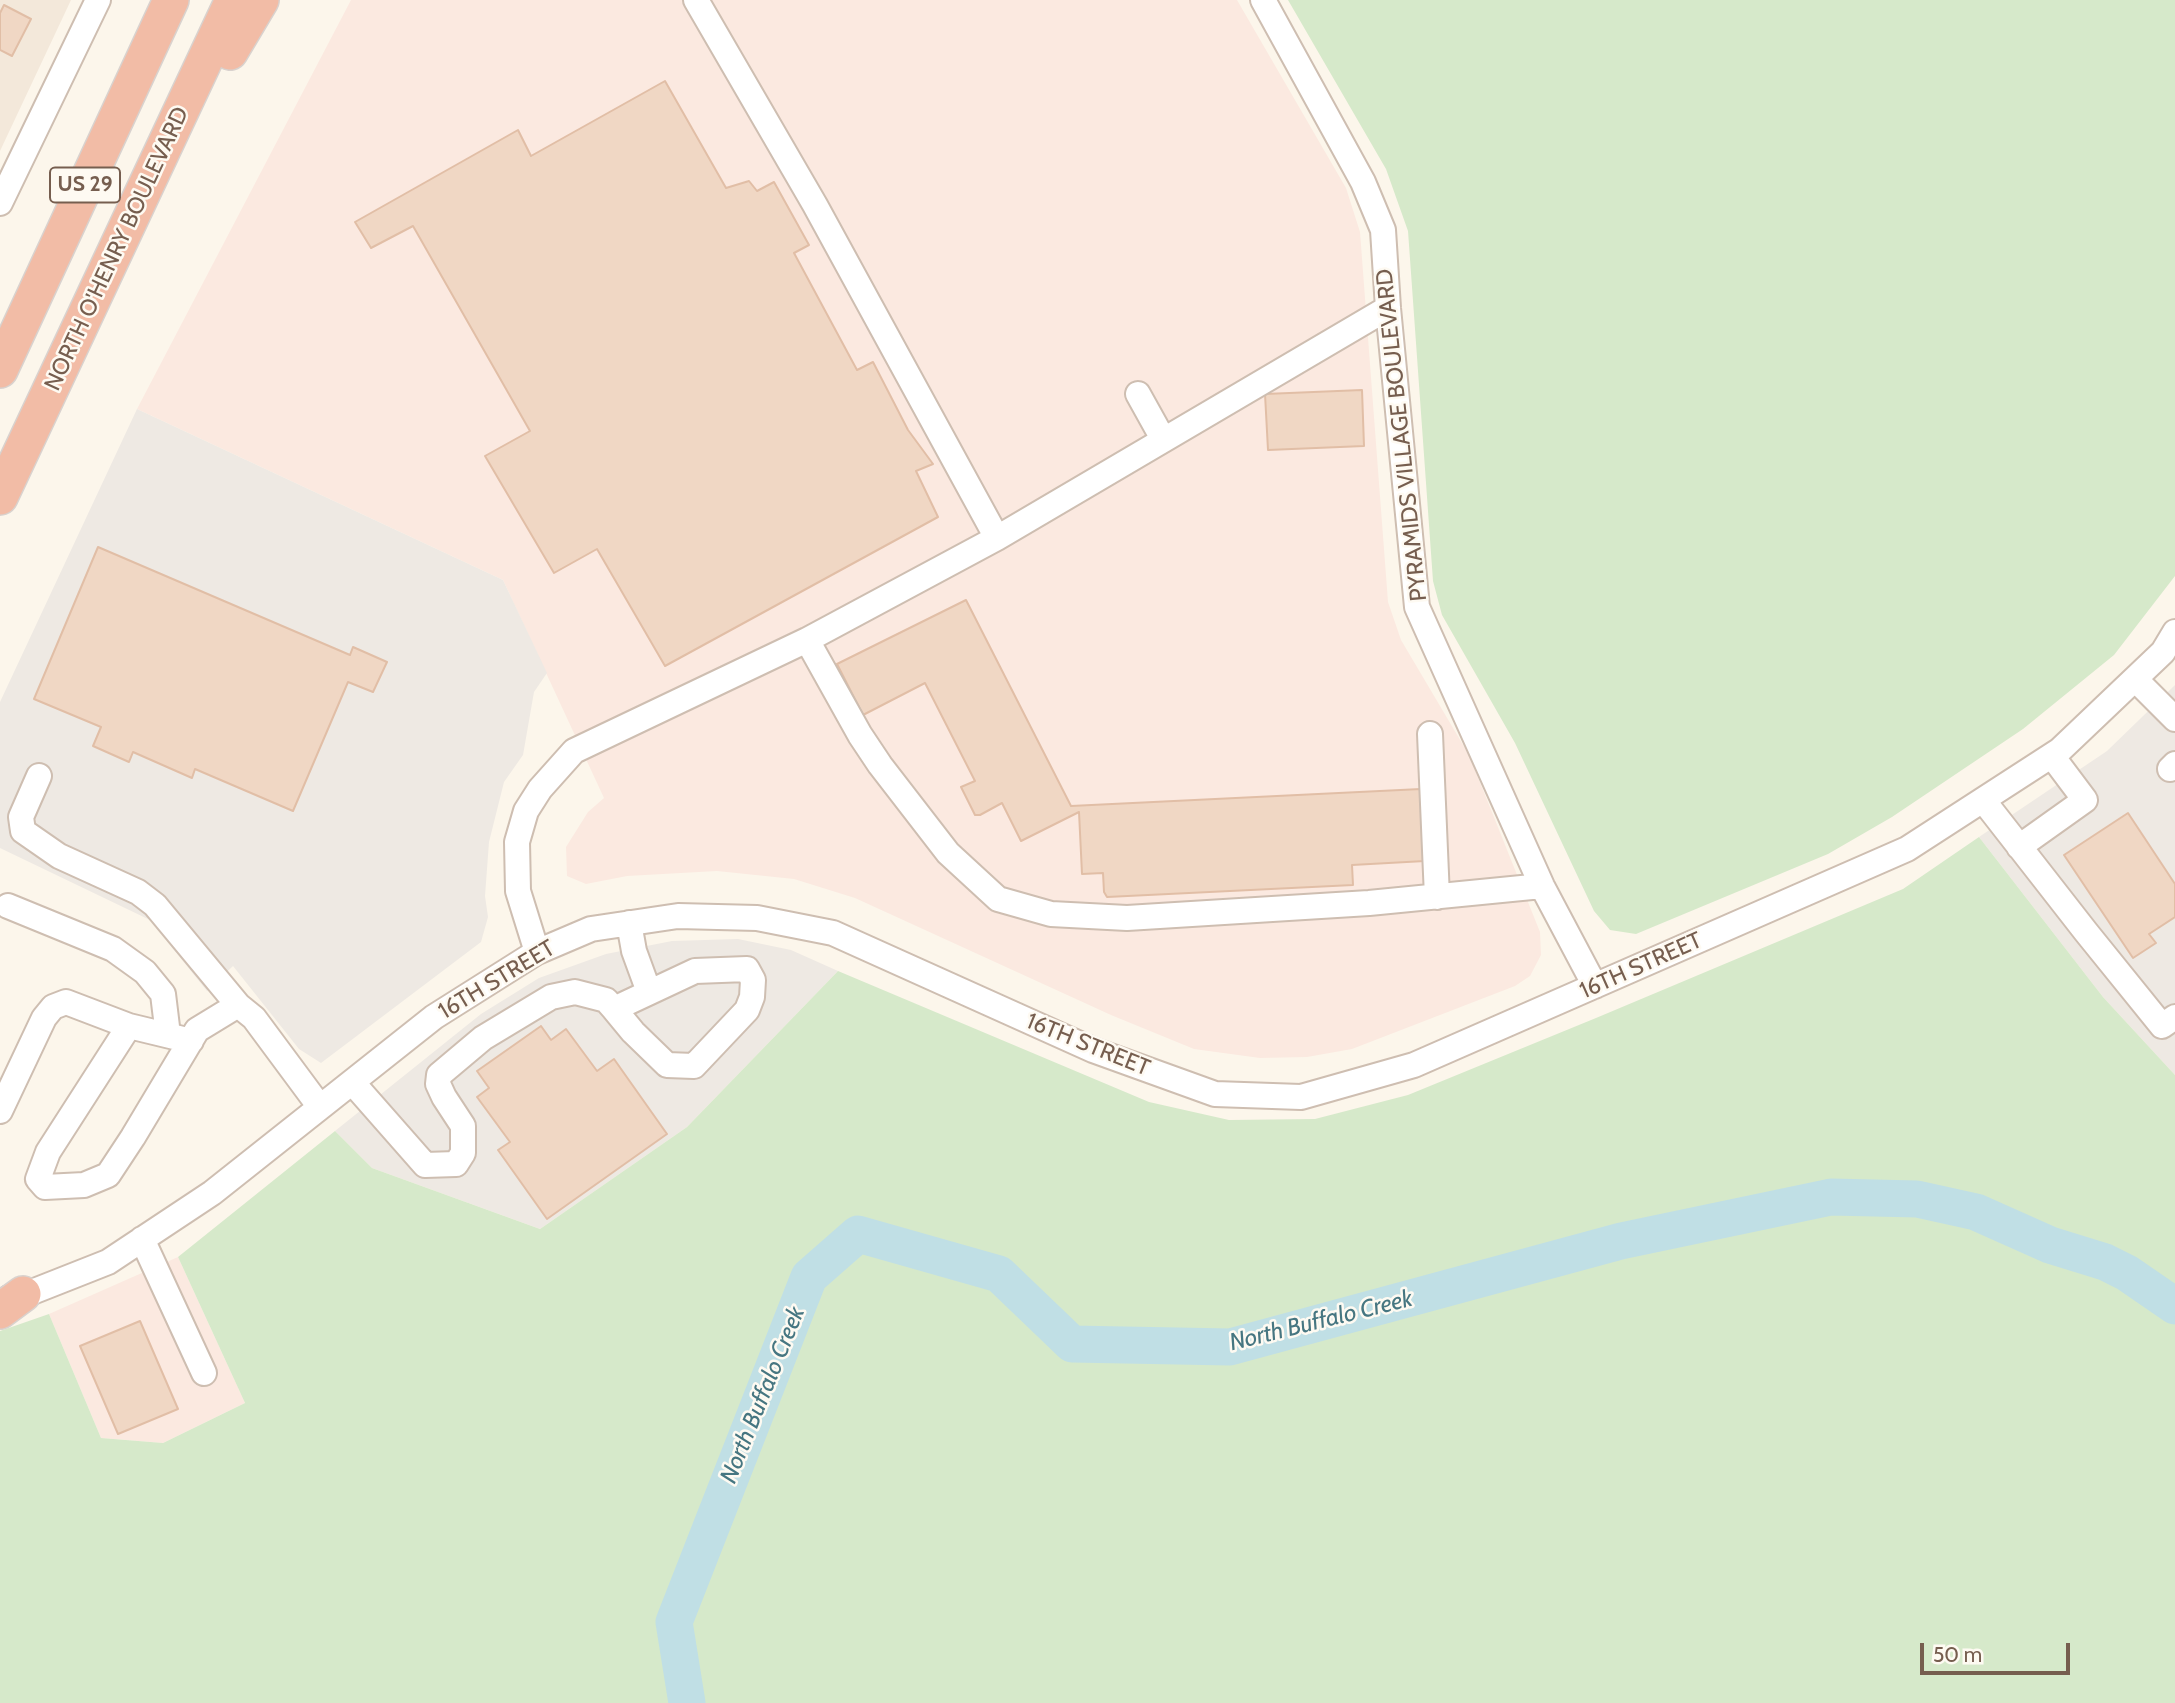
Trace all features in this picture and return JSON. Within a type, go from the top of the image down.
[{"type":"highway","name":"US 29","points":[[0,370],[171,0]]},
{"type":"highway","name":"NORTH O'HENRY BOULEVARD","points":[[0,497],[233,0]]},
{"type":"highway","points":[[120,243],[261,0]]},
{"type":"street","points":[[0,203],[98,0]]},
{"type":"street","points":[[696,0],[815,205],[998,537]]},
{"type":"street","name":"PYRAMIDS VILLAGE BOULEVARD","points":[[1263,0],[1368,194],[1382,230],[1417,607],[1542,886],[1595,986]]},
{"type":"street","points":[[537,952],[518,891],[517,842],[526,811],[540,789],[574,751],[807,640],[998,537],[1388,308]]},
{"type":"street","points":[[1138,394],[1163,439]]},
{"type":"street","name":"16TH STREET","points":[[8,1302],[108,1262],[212,1192],[434,1017],[537,952],[591,929],[678,915],[757,918],[833,933],[1093,1050],[1215,1094],[1301,1097],[1414,1065],[1907,849],[2052,756],[2162,652],[2175,632]]},
{"type":"street","points":[[807,640],[860,735],[880,765],[948,853],[998,899],[1051,914],[1127,918],[1369,903],[1542,886]]},
{"type":"street","points":[[2134,679],[2175,719]]},
{"type":"street","points":[[1430,734],[1437,897]]},
{"type":"street","points":[[2019,847],[2085,800],[2052,756]]},
{"type":"street","points":[[39,776],[22,817],[23,831],[59,856],[138,892],[155,905],[238,1005],[254,1018],[320,1107]]},
{"type":"street","points":[[1983,800],[2162,1026],[2175,1017]]},
{"type":"street","points":[[8,906],[113,949],[145,972],[163,994],[179,1038],[108,1175],[84,1185],[45,1187],[38,1179],[48,1152],[129,1026]]},
{"type":"street","points":[[629,923],[634,951],[649,992]]},
{"type":"street","points":[[352,1082],[425,1165],[456,1164],[463,1153],[463,1126],[441,1091],[438,1084],[439,1075],[483,1038],[551,997],[575,992],[606,1000],[633,1032],[667,1065],[694,1066],[747,1010],[752,997],[753,980],[747,969],[695,971],[614,1009]]},
{"type":"street","points":[[0,1111],[44,1018],[53,1007],[66,1002],[129,1026],[179,1038],[238,1005]]},
{"type":"street","points":[[142,1240],[204,1373]]},
{"type":"shaded area","points":[[0,0],[71,0],[0,151]]},
{"type":"shaded area","points":[[351,0],[1237,0],[1346,188],[1360,232],[1388,602],[1401,640],[1469,755],[1540,932],[1541,955],[1530,976],[1515,986],[1352,1049],[1307,1057],[1260,1058],[1194,1049],[1111,1015],[855,898],[794,879],[717,871],[627,876],[586,884],[567,876],[566,847],[588,812],[604,798],[503,580],[137,409]]},
{"type":"shaded area","points":[[137,409],[503,580],[547,673],[534,692],[523,755],[504,782],[489,842],[485,896],[488,917],[481,942],[321,1063],[299,1049],[233,966],[207,991],[150,920],[0,848],[0,702]]},
{"type":"shaded area","points":[[2175,685],[2175,1075],[2103,997],[1979,837],[2107,751]]},
{"type":"shaded area","points":[[738,939],[791,950],[838,971],[687,1127],[540,1229],[372,1168],[335,1131],[481,1014],[539,978],[606,954],[672,941]]},
{"type":"shaded area","points":[[178,1257],[245,1403],[163,1443],[101,1438],[49,1314]]},
{"type":"green space","points":[[1288,0],[2175,0],[2175,576],[2114,655],[2023,729],[1892,817],[1828,854],[1636,934],[1610,930],[1594,911],[1515,743],[1442,615],[1433,581],[1408,231],[1386,169]]},
{"type":"green space","points":[[1979,837],[2103,997],[2175,1075],[2175,1703],[0,1703],[0,1331],[49,1314],[101,1438],[163,1443],[245,1403],[178,1257],[335,1131],[372,1168],[540,1229],[687,1127],[838,971],[1149,1102],[1229,1120],[1315,1119],[1408,1095],[1903,889]]},
{"type":"building","points":[[4,5],[31,19],[12,56],[0,50],[0,13]]},
{"type":"building","points":[[665,81],[726,188],[749,181],[757,191],[774,182],[809,245],[794,253],[857,370],[873,362],[908,430],[933,464],[916,471],[938,517],[665,666],[597,549],[554,573],[485,456],[530,431],[413,226],[371,248],[355,222],[518,130],[531,156]]},
{"type":"building","points":[[1362,390],[1364,446],[1268,450],[1265,394]]},
{"type":"building","points":[[98,547],[350,655],[353,647],[387,662],[373,692],[348,682],[293,811],[195,769],[192,778],[133,752],[129,762],[93,746],[101,727],[34,699]]},
{"type":"building","points":[[966,600],[1071,806],[1421,789],[1425,861],[1352,865],[1353,885],[1107,897],[1104,892],[1103,873],[1082,874],[1079,812],[1021,841],[1002,803],[975,815],[961,787],[975,781],[925,683],[863,715],[837,664]]},
{"type":"building","points":[[2128,813],[2175,884],[2175,917],[2149,934],[2156,943],[2133,958],[2064,855]]},
{"type":"building","points":[[541,1026],[551,1040],[566,1029],[597,1071],[614,1059],[667,1134],[547,1219],[498,1150],[510,1142],[477,1097],[489,1088],[477,1071]]},
{"type":"building","points":[[140,1321],[178,1409],[118,1434],[80,1346]]},
{"type":"waterway","name":"North Buffalo Creek","points":[[687,1703],[674,1622],[809,1277],[858,1234],[999,1274],[1072,1344],[1230,1347],[1621,1241],[1831,1197],[1917,1199],[1976,1212],[2050,1245],[2105,1262],[2127,1273],[2175,1306]]}]
